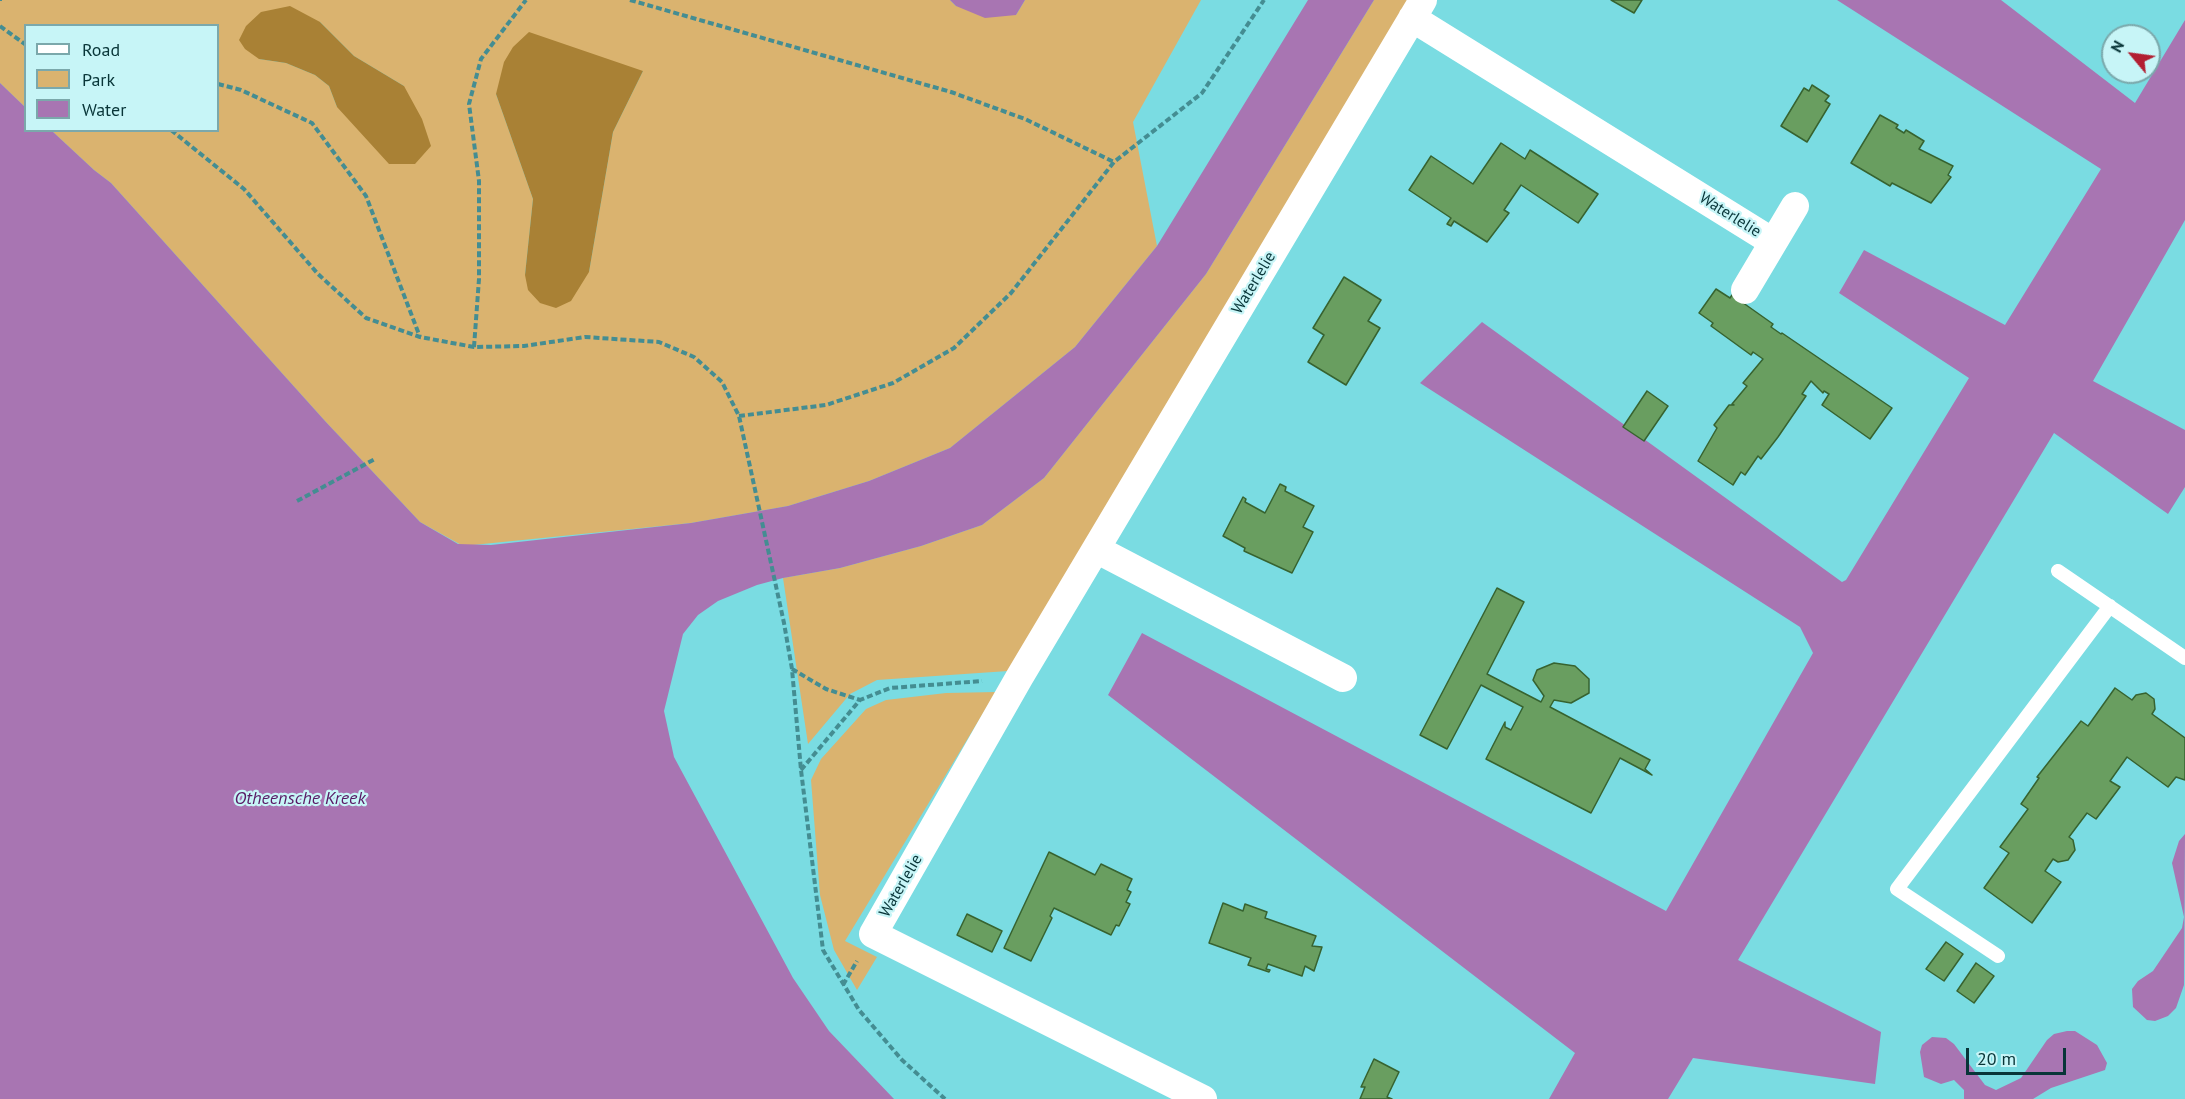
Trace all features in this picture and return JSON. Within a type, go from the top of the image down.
[{"type":"street","name":"Waterlelie","points":[[1203,1099],[873,934],[1018,678],[1417,9],[1773,242]]},
{"type":"street","name":"Waterlelie","points":[[1745,290],[1795,207]]},
{"type":"street","points":[[1096,549],[1343,678]]},
{"type":"lane","points":[[2058,570],[2185,658]]},
{"type":"lane","points":[[1998,956],[1897,889],[2110,606]]},
{"type":"path","points":[[474,347],[479,279],[479,181],[469,104],[481,58],[526,0]]},
{"type":"path","points":[[630,0],[951,92],[1025,119],[1114,162]]},
{"type":"path","points":[[739,416],[826,405],[892,383],[954,348],[1011,293],[1114,162],[1202,93],[1264,0]]},
{"type":"path","points":[[0,26],[24,44]]},
{"type":"path","points":[[219,84],[241,90],[312,123],[366,196],[420,337]]},
{"type":"path","points":[[173,132],[244,189],[318,274],[366,318],[420,337],[474,347],[524,346],[585,337],[659,342],[694,357],[722,382],[739,416],[784,623],[792,669],[801,770],[823,950],[859,1010],[902,1059],[945,1099]]},
{"type":"path","points":[[297,501],[375,459]]},
{"type":"path","points":[[792,669],[826,689],[860,700]]},
{"type":"path","points":[[801,770],[860,700],[890,688],[1018,678]]},
{"type":"green space","points":[[0,0],[950,0],[956,6],[1016,15],[1025,0],[1201,0],[1133,122],[1157,246],[1075,347],[950,448],[869,481],[788,506],[691,523],[463,546],[420,522],[325,421],[111,183],[53,132],[219,132],[219,24],[24,24],[24,106],[0,83]],"holes":[[[320,22],[354,56],[404,86],[337,107],[329,86],[315,75],[286,63],[259,59]],[[643,71],[613,132],[589,272],[525,275],[533,199],[496,94]]]},
{"type":"green space","points":[[1374,0],[1410,0],[1008,671],[877,680],[850,694],[808,744],[783,578],[840,568],[921,546],[982,525],[1044,478],[1206,274]]},
{"type":"green space","points":[[996,692],[845,941],[877,957],[857,990],[834,950],[820,895],[811,780],[821,759],[866,709],[886,700],[946,693]]},
{"type":"shaded area","points":[[290,6],[320,22],[354,56],[404,86],[422,119],[431,146],[415,164],[389,164],[337,107],[329,86],[315,75],[286,63],[259,59],[245,49],[239,40],[246,26],[261,12]]},
{"type":"shaded area","points":[[529,32],[643,71],[613,132],[589,272],[571,301],[556,308],[540,303],[528,290],[525,275],[533,199],[496,94],[504,62],[513,47]]},
{"type":"water","points":[[950,0],[1025,0],[1016,15],[985,18],[956,6]]},
{"type":"water","name":"Otheensche Kreek","points":[[1308,0],[1374,0],[1206,274],[1044,478],[982,525],[921,546],[840,568],[757,585],[718,601],[698,615],[683,634],[664,711],[674,757],[793,978],[829,1031],[894,1099],[0,1099],[0,83],[24,106],[24,132],[53,132],[111,183],[325,421],[420,522],[458,544],[491,545],[691,523],[788,506],[869,481],[950,448],[1075,347],[1157,246]]},
{"type":"water","points":[[1837,0],[2001,0],[2101,77],[2101,84],[2110,84],[2135,103],[2146,84],[2161,84],[2161,60],[2185,20],[2185,220],[2093,381],[2185,430],[2185,487],[2168,514],[2054,433],[1738,960],[1881,1032],[1875,1084],[1693,1058],[1668,1099],[1549,1099],[1575,1053],[1108,695],[1142,633],[1666,911],[1813,653],[1800,627],[1420,383],[1482,322],[1842,582],[1846,580],[1969,378],[1839,293],[1864,250],[2005,325],[2101,169]]},
{"type":"water","points":[[2185,834],[2184,985],[2176,1008],[2168,1016],[2155,1021],[2147,1020],[2133,1007],[2132,989],[2138,981],[2153,971],[2182,928],[2184,917],[2172,863],[2179,841]]},
{"type":"water","points":[[2075,1031],[2097,1045],[2107,1063],[2105,1070],[2051,1088],[2033,1099],[1964,1099],[1964,1090],[1954,1080],[1941,1084],[1924,1077],[1920,1052],[1922,1045],[1932,1037],[1946,1038],[1954,1044],[1985,1085],[1996,1090],[2021,1078],[2047,1040],[2054,1034]]},
{"type":"building","points":[[1611,0],[1642,0],[1634,13]]},
{"type":"building","points":[[1812,85],[1829,96],[1825,101],[1830,104],[1807,142],[1781,126],[1804,88],[1809,91]]},
{"type":"building","points":[[1880,115],[1898,125],[1896,128],[1904,133],[1906,130],[1924,141],[1919,149],[1953,166],[1948,175],[1951,177],[1931,203],[1892,183],[1890,186],[1851,163]]},
{"type":"building","points":[[1501,143],[1525,159],[1530,150],[1598,194],[1578,223],[1521,185],[1504,210],[1509,213],[1487,242],[1454,221],[1451,226],[1447,224],[1451,218],[1409,190],[1431,156],[1473,184]]},
{"type":"building","points":[[1344,277],[1381,300],[1368,321],[1380,328],[1346,385],[1308,362],[1324,335],[1313,328]]},
{"type":"building","points":[[1716,289],[1730,298],[1732,295],[1773,324],[1771,327],[1892,408],[1870,439],[1822,405],[1829,394],[1824,391],[1823,393],[1811,381],[1802,394],[1806,396],[1778,437],[1761,459],[1758,456],[1745,475],[1741,472],[1733,485],[1698,461],[1717,428],[1714,425],[1729,405],[1734,405],[1732,404],[1747,386],[1743,383],[1763,359],[1753,352],[1751,355],[1711,326],[1713,323],[1699,313]]},
{"type":"building","points":[[1647,391],[1668,406],[1644,441],[1623,427]]},
{"type":"building","points":[[1280,484],[1286,487],[1285,491],[1314,506],[1303,527],[1313,532],[1292,573],[1244,551],[1245,548],[1223,536],[1243,497],[1246,499],[1245,502],[1265,513]]},
{"type":"building","points":[[1497,588],[1524,602],[1487,674],[1541,702],[1544,696],[1533,680],[1537,670],[1554,663],[1575,666],[1589,679],[1589,693],[1571,703],[1554,700],[1550,707],[1650,760],[1645,769],[1652,775],[1620,758],[1591,813],[1486,759],[1505,722],[1505,727],[1511,730],[1523,707],[1481,685],[1447,749],[1420,735]]},
{"type":"building","points":[[2115,688],[2132,700],[2136,695],[2146,693],[2154,699],[2155,709],[2152,714],[2185,738],[2185,780],[2176,777],[2168,787],[2127,757],[2110,781],[2120,787],[2096,819],[2087,813],[2069,837],[2073,840],[2075,850],[2068,860],[2058,862],[2053,859],[2045,871],[2061,882],[2032,923],[1984,888],[2009,853],[2000,847],[2028,809],[2021,804],[2039,778],[2037,777],[2081,721],[2088,726]]},
{"type":"building","points":[[1049,852],[1095,875],[1101,864],[1132,879],[1127,890],[1131,892],[1126,902],[1130,904],[1119,926],[1116,925],[1111,935],[1054,908],[1050,916],[1052,918],[1031,961],[1004,948]]},
{"type":"building","points":[[1223,903],[1243,911],[1245,904],[1267,912],[1265,918],[1316,936],[1312,946],[1322,947],[1314,971],[1305,966],[1302,976],[1268,964],[1266,969],[1270,970],[1269,972],[1248,965],[1251,958],[1209,943]]},
{"type":"building","points":[[967,914],[1002,931],[992,952],[957,935]]},
{"type":"building","points":[[1946,942],[1963,954],[1944,981],[1926,969]]},
{"type":"building","points":[[1976,963],[1994,976],[1974,1003],[1957,991]]},
{"type":"building","points":[[1374,1059],[1399,1072],[1387,1097],[1392,1099],[1360,1099],[1365,1087],[1361,1087]]}]
